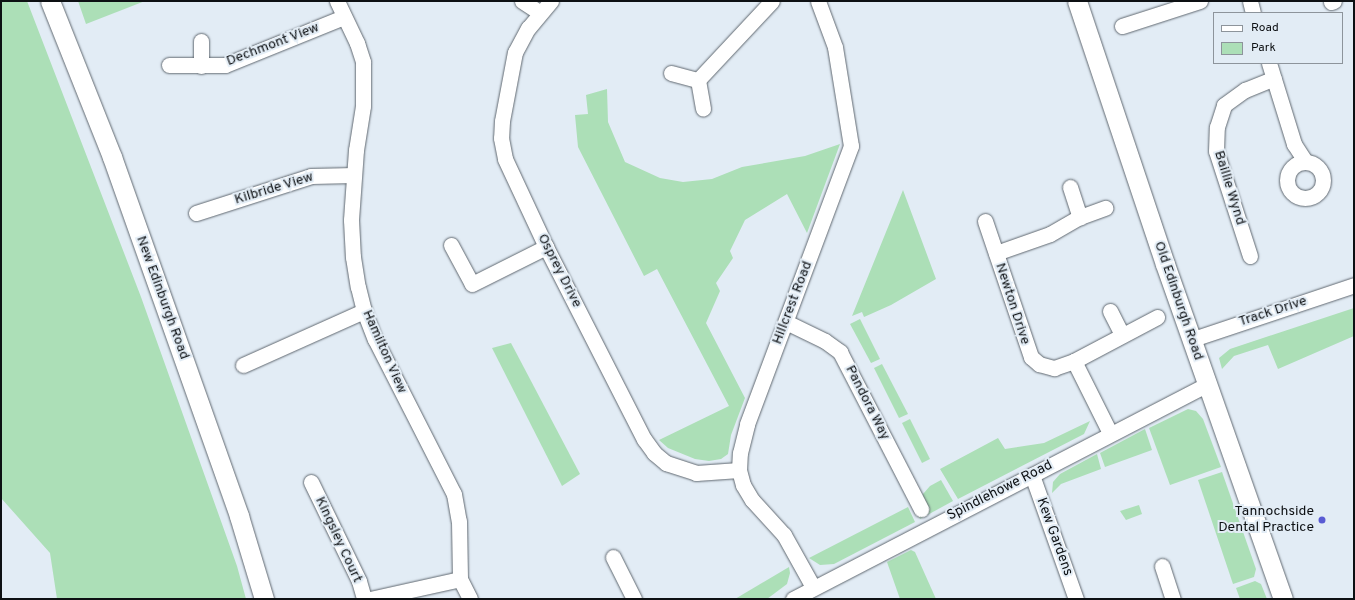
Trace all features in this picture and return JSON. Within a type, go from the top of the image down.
[{"type":"main road","name":"New Edinburgh Road","points":[[50,1],[114,164],[239,516],[264,599]]},
{"type":"main road","name":"Old Edinburgh Road","points":[[1078,1],[1165,264],[1193,339],[1207,384],[1283,599]]},
{"type":"street","name":"Hamilton View","points":[[337,1],[363,62],[363,106],[354,175],[353,257],[364,311],[454,494],[460,521],[460,579],[470,599]]},
{"type":"street","points":[[522,1],[539,12]]},
{"type":"street","name":"Osprey Drive","points":[[551,1],[539,12],[515,52],[508,84],[501,138],[505,159],[546,247],[644,439],[654,453],[679,469],[696,473],[740,470]]},
{"type":"street","points":[[698,80],[772,1]]},
{"type":"street","name":"Hillcrest Road","points":[[813,588],[784,535],[752,500],[743,485],[740,470],[740,453],[747,424],[851,146],[835,47],[818,1]]},
{"type":"street","points":[[1122,26],[1180,4],[1200,1]]},
{"type":"street","points":[[1250,1],[1253,12]]},
{"type":"street","name":"Dechmont View","points":[[169,65],[201,66],[225,64],[344,17]]},
{"type":"street","points":[[201,41],[201,66]]},
{"type":"street","points":[[1269,64],[1294,144],[1305,162]]},
{"type":"street","points":[[671,73],[698,80]]},
{"type":"street","name":"Baillie Wynd","points":[[1250,256],[1216,151],[1217,127],[1224,105],[1245,90],[1274,78]]},
{"type":"street","points":[[698,80],[703,109]]},
{"type":"street","name":"Kilbride View","points":[[196,214],[311,176],[354,175]]},
{"type":"street","points":[[1070,187],[1080,217]]},
{"type":"street","points":[[996,253],[1050,234],[1080,217],[1105,208]]},
{"type":"street","name":"Newton Drive","points":[[985,221],[1030,357],[1039,364],[1054,368],[1074,361],[1156,317]]},
{"type":"street","points":[[450,245],[472,284],[546,247]]},
{"type":"street","name":"Track Drive","points":[[1193,339],[1354,284]]},
{"type":"street","points":[[1110,310],[1122,335]]},
{"type":"street","points":[[243,365],[364,311]]},
{"type":"street","name":"Pandora Way","points":[[786,322],[825,341],[840,352],[921,509]]},
{"type":"street","points":[[1074,361],[1110,433]]},
{"type":"street","name":"Spindlehowe Road","points":[[793,599],[1110,433],[1207,384]]},
{"type":"street","name":"Kew Gardens","points":[[1032,475],[1076,599]]},
{"type":"street","name":"Kingsley Court","points":[[311,482],[359,581],[364,599]]},
{"type":"street","points":[[613,557],[634,599]]},
{"type":"street","points":[[1162,566],[1173,599]]},
{"type":"street","points":[[370,599],[460,579]]},
{"type":"green space","points":[[1,1],[27,1],[141,297],[237,566],[246,599],[57,599],[50,553],[1,498]]},
{"type":"green space","points":[[78,1],[145,1],[86,24]]},
{"type":"green space","points":[[607,89],[608,122],[625,162],[660,178],[683,182],[712,179],[742,167],[805,156],[840,144],[807,233],[787,194],[745,220],[730,251],[733,258],[716,283],[720,291],[706,323],[745,398],[731,435],[728,454],[721,459],[709,461],[695,459],[668,448],[659,440],[729,406],[657,269],[644,276],[578,147],[575,115],[588,114],[586,95]]},
{"type":"green space","points":[[903,190],[936,279],[891,305],[864,317],[862,312],[852,316]]},
{"type":"green space","points":[[1354,308],[1354,336],[1278,369],[1268,345],[1234,356],[1222,369],[1219,358],[1230,349]]},
{"type":"green space","points":[[860,319],[880,359],[871,363],[850,324]]},
{"type":"green space","points":[[511,343],[580,474],[562,486],[492,348]]},
{"type":"green space","points":[[882,364],[908,414],[899,418],[874,368]]},
{"type":"green space","points":[[1188,409],[1196,411],[1203,419],[1221,467],[1170,485],[1149,428]]},
{"type":"green space","points":[[910,419],[930,459],[922,463],[902,423]]},
{"type":"green space","points":[[1090,421],[1084,434],[958,499],[940,469],[998,438],[1005,449],[1044,443]]},
{"type":"green space","points":[[1145,429],[1152,450],[1105,467],[1100,453]]},
{"type":"green space","points":[[1097,454],[1101,469],[1061,484],[1052,493],[1053,482],[1060,474]]},
{"type":"green space","points":[[1222,472],[1256,569],[1254,577],[1233,584],[1198,480]]},
{"type":"green space","points":[[941,480],[953,501],[920,519],[918,514],[923,494],[930,486]]},
{"type":"green space","points":[[1139,505],[1142,514],[1126,520],[1120,511]]},
{"type":"green space","points":[[908,507],[915,522],[834,564],[820,565],[809,558]]},
{"type":"green space","points":[[911,550],[915,552],[936,599],[900,599],[887,562]]},
{"type":"green space","points":[[789,567],[790,573],[787,584],[767,599],[735,599]]},
{"type":"green space","points":[[1255,581],[1261,584],[1267,599],[1240,599],[1236,588]]},
{"type":"place","name":"Tannochside Dental Practice","points":[[1322,520]]}]
